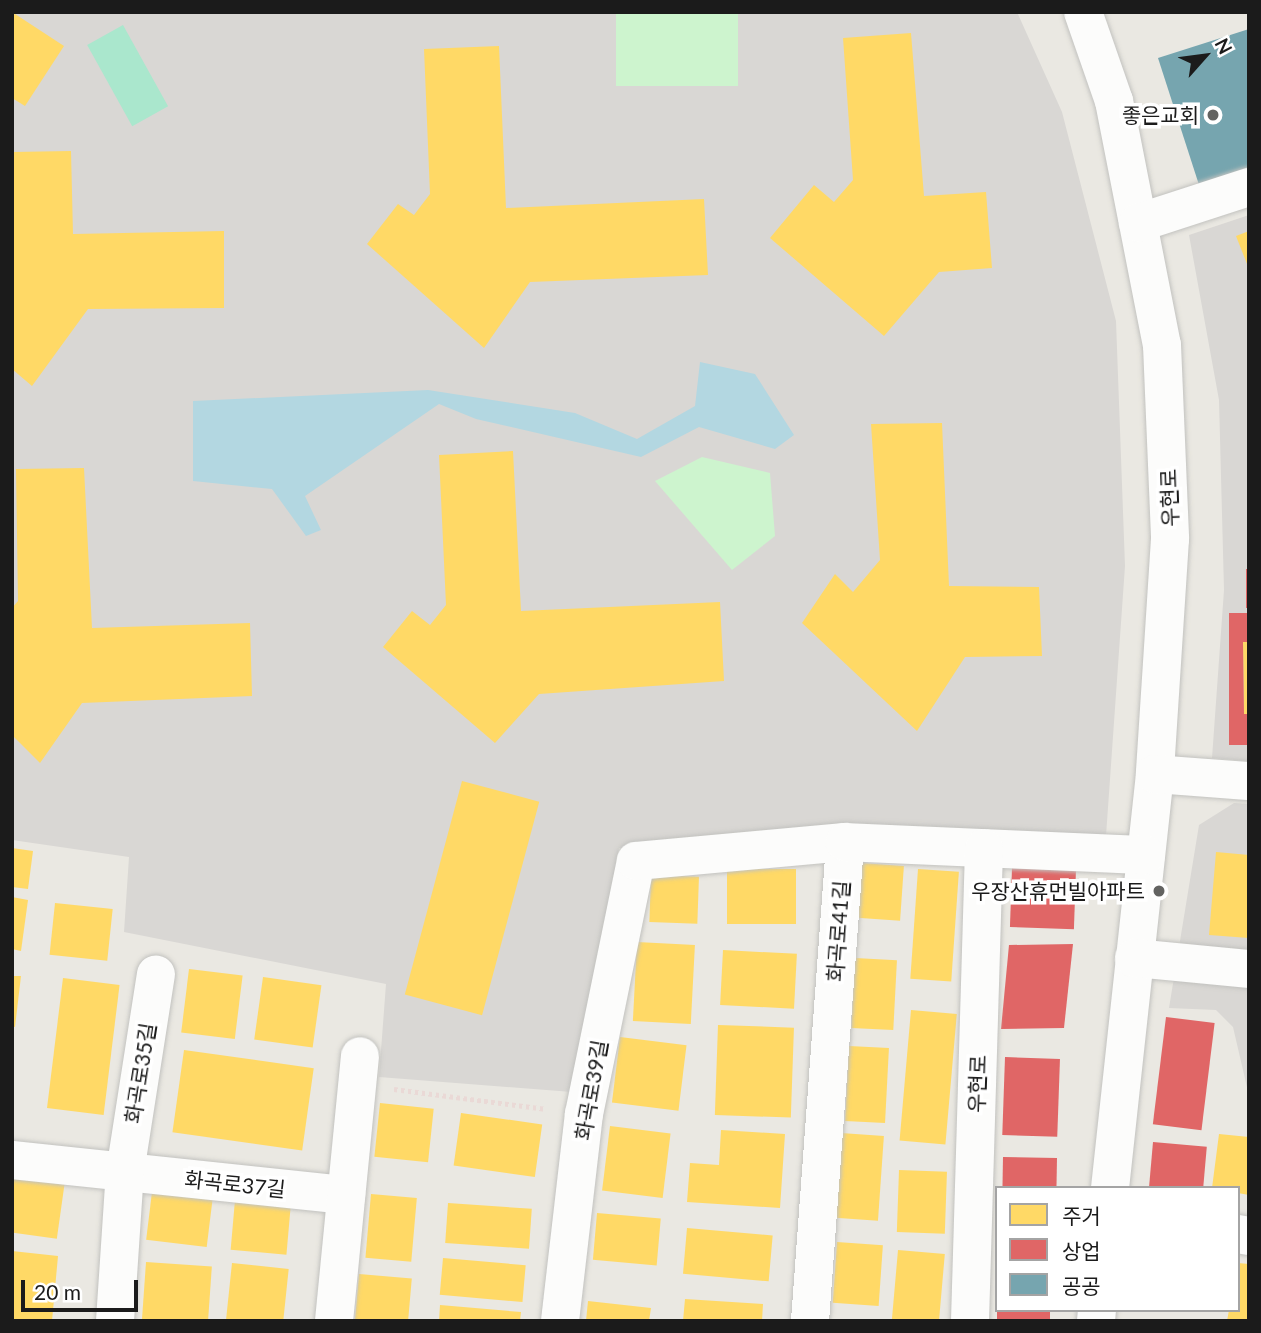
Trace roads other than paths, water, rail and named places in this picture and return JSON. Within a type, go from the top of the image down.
[{"type":"street","name":"우현로","points":[[1083,12],[1114,101],[1162,345],[1170,539],[1155,774],[1110,1186]]},
{"type":"street","points":[[1138,223],[1249,187]]},
{"type":"street","points":[[1155,774],[1249,781]]},
{"type":"street","points":[[845,842],[1146,855]]},
{"type":"street","name":"화곡로39길","points":[[560,1321],[584,1114],[636,861],[845,842]]},
{"type":"street","name":"화곡로41길","points":[[810,1321],[845,842]]},
{"type":"street","name":"우현로","points":[[971,1321],[984,848]]},
{"type":"street","points":[[1134,958],[1249,969]]},
{"type":"street","name":"화곡로35길","points":[[115,1321],[125,1172],[156,974]]},
{"type":"street","points":[[334,1321],[359,1070]]},
{"type":"street","points":[[12,1160],[125,1172]]},
{"type":"street","name":"화곡로37길","points":[[125,1172],[346,1195]]},
{"type":"water","points":[[700,362],[755,374],[794,435],[775,449],[699,427],[641,457],[476,419],[439,404],[305,496],[321,530],[306,536],[272,489],[193,481],[193,401],[428,390],[575,413],[637,439],[695,406]]},
{"type":"place","name":"좋은교회","points":[[1213,115]]},
{"type":"place","name":"우장산휴먼빌아파트","points":[[1159,891]]}]
